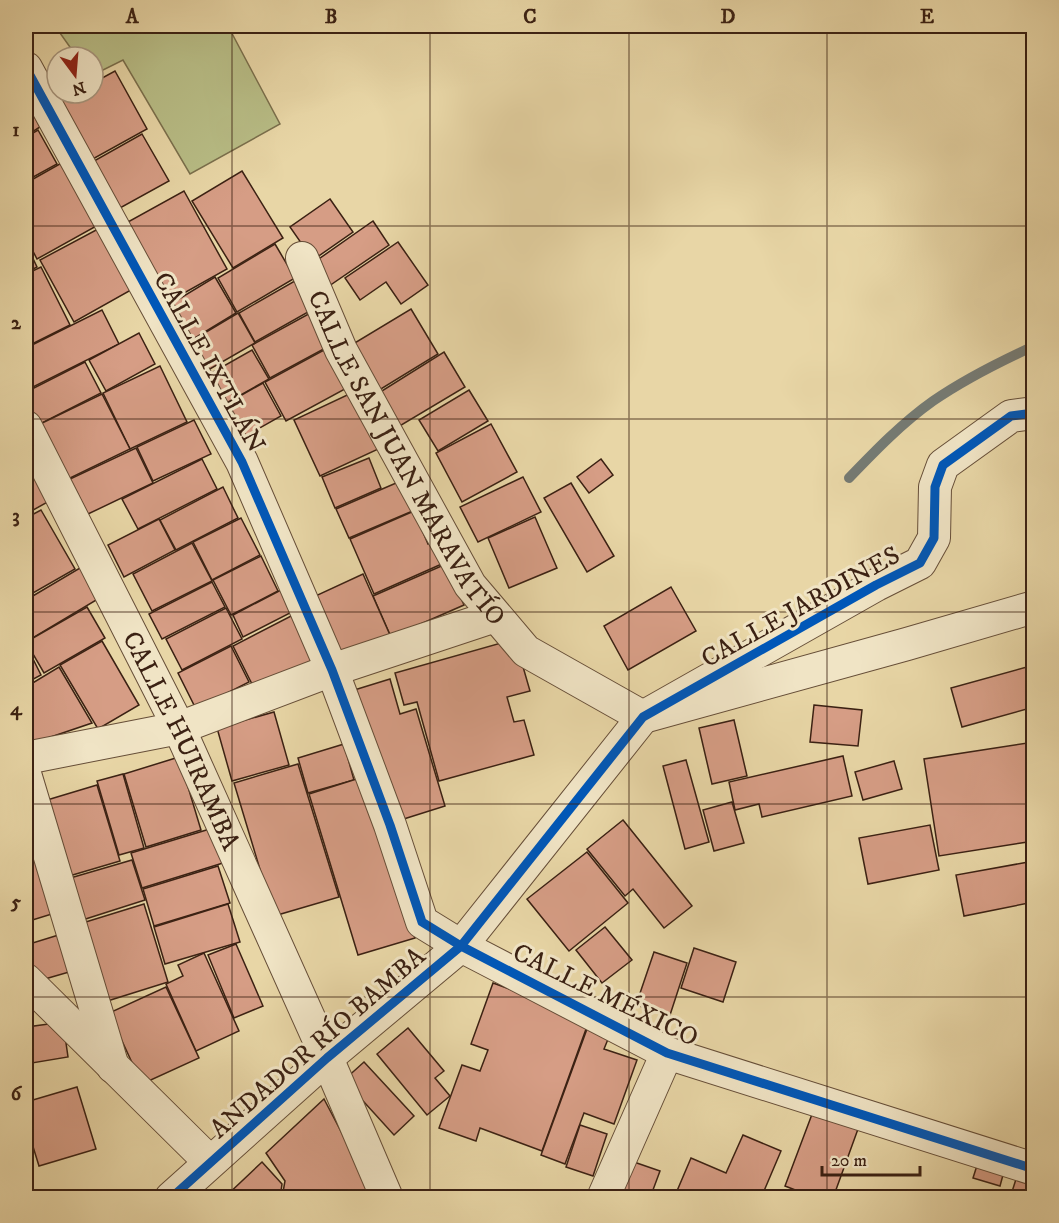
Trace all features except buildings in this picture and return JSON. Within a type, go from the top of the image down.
[{"type":"street","name":"CALLE IXTLÁN","points":[[29,76],[242,462],[332,670]]},
{"type":"street","name":"CALLE SAN JUAN MARAVATÍO","points":[[302,258],[341,350],[470,585],[526,651],[643,717]]},
{"type":"street","name":"CALLE JARDINES","points":[[643,717],[876,585],[920,563],[933,538],[934,488],[943,465],[1011,416],[1034,413]]},
{"type":"street","name":"CALLE HUIRAMBA","points":[[26,427],[179,728],[387,1197]]},
{"type":"street","points":[[643,717],[1034,607]]},
{"type":"street","points":[[26,758],[179,728],[332,670],[495,616]]},
{"type":"street","name":"CALLE MÉXICO","points":[[332,670],[390,825],[423,922],[461,946],[667,1053],[1034,1169]]},
{"type":"street","name":"ANDADOR RÍO BAMBA","points":[[171,1197],[327,1058],[461,946],[643,717]]},
{"type":"street","points":[[26,777],[113,1067]]},
{"type":"street","points":[[26,980],[210,1162]]},
{"type":"street","points":[[603,1197],[667,1053]]},
{"type":"green space","points":[[55,26],[228,26],[280,124],[190,174],[123,60],[105,69],[105,45],[68,45]]},
{"type":"waterway","points":[[849,478],[900,428],[933,401],[982,371],[1034,346]]},
{"type":"cycle path","points":[[26,68],[242,462],[332,670],[390,825],[422,922],[461,946],[667,1053],[1034,1169]]},
{"type":"cycle path","points":[[171,1198],[327,1058],[461,946],[643,717],[876,585],[920,563],[934,538],[935,487],[943,465],[1011,416],[1034,413]]}]
